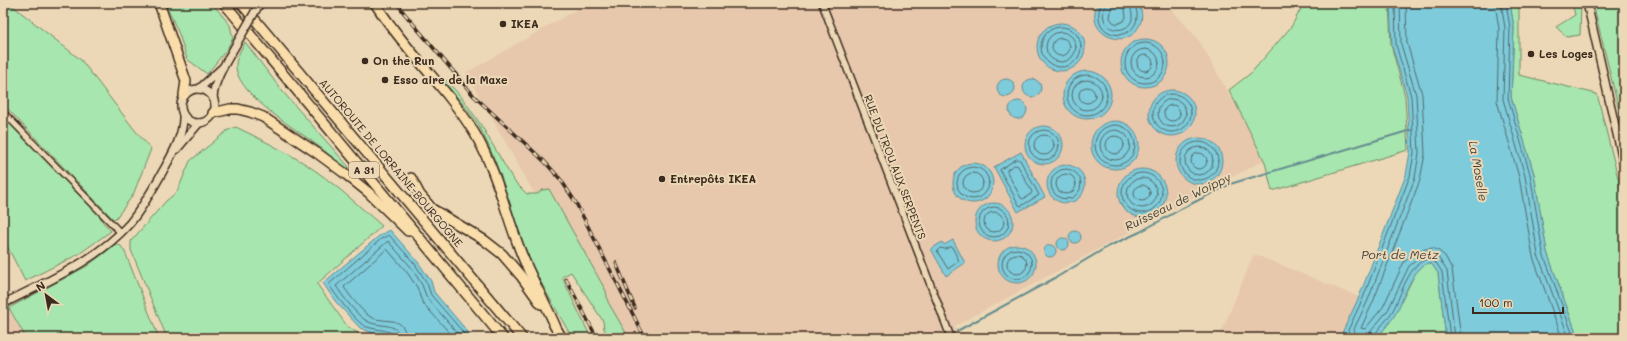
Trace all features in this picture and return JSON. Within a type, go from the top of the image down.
[{"type":"highway","points":[[159,3],[186,81],[184,95]]},
{"type":"highway","name":"A 31","points":[[224,3],[503,338]]},
{"type":"highway","name":"AUTOROUTE DE LORRAINE-BOURGOGNE","points":[[242,3],[522,338]]},
{"type":"highway","points":[[375,3],[395,33],[457,108],[474,133],[488,159],[520,251],[560,334]]},
{"type":"highway","points":[[213,113],[230,109],[238,109],[262,117],[343,172],[368,192],[406,231],[417,234]]},
{"type":"highway","points":[[412,178],[420,195],[432,209],[484,240],[506,259],[527,283],[560,334]]},
{"type":"main road","points":[[1587,3],[1624,165]]},
{"type":"main road","points":[[3,304],[80,263],[105,247],[120,233],[139,210],[173,153],[199,123],[210,118],[213,113],[215,103],[213,91],[224,65],[260,5]]},
{"type":"main road","points":[[199,89],[224,65]]},
{"type":"main road","points":[[173,153],[181,131],[183,115],[180,105],[184,95],[188,92],[199,89],[205,90],[213,98]]},
{"type":"main road","points":[[183,115],[190,122],[199,123]]},
{"type":"street","name":"RUE DU TROU AUX SERPENTS","points":[[822,3],[951,338]]},
{"type":"street","points":[[3,112],[120,233]]},
{"type":"shaded area","points":[[588,3],[1055,3],[1058,9],[1070,3],[1166,3],[1198,39],[1266,159],[955,326],[958,338],[616,338],[466,73]]},
{"type":"shaded area","points":[[1254,254],[1359,297],[1395,314],[1389,338],[1219,338]]},
{"type":"shaded area","points":[[5,303],[25,338],[3,338],[3,304]]},
{"type":"green space","points":[[3,3],[9,3],[81,60],[151,149],[133,195],[116,218],[113,219],[3,104]]},
{"type":"green space","points":[[180,3],[212,3],[230,25],[233,38],[227,49],[207,74],[187,59],[179,34],[166,5]]},
{"type":"green space","points":[[1304,3],[1389,3],[1391,45],[1405,96],[1408,150],[1272,191],[1265,162],[1229,90],[1251,73],[1291,27]]},
{"type":"green space","points":[[1510,3],[1519,3],[1519,75],[1597,94],[1624,202],[1624,338],[1578,338],[1547,252],[1534,174],[1511,97],[1514,28]]},
{"type":"green space","points":[[1572,3],[1581,3],[1580,35],[1567,37],[1556,27],[1575,15]]},
{"type":"green space","points":[[1593,3],[1624,3],[1624,131]]},
{"type":"green space","points":[[245,42],[283,92],[349,167],[345,169],[321,148],[270,111],[247,90],[240,79],[236,68],[237,58]]},
{"type":"green space","points":[[446,80],[463,99],[481,125],[514,181],[527,194],[537,194],[542,190],[549,189],[606,291],[608,302],[629,338],[610,338],[604,329],[603,321],[571,272],[562,277],[591,338],[572,338],[530,260],[489,146],[473,117],[444,82]]},
{"type":"green space","points":[[3,116],[98,213],[103,222],[111,231],[79,254],[25,281],[3,238]]},
{"type":"green space","points":[[236,127],[304,163],[344,193],[382,226],[317,284],[347,326],[365,338],[167,338],[131,250],[131,241],[166,201],[177,192],[190,161],[228,130]]},
{"type":"green space","points":[[116,244],[121,246],[125,252],[159,338],[26,338],[9,308],[87,266]]},
{"type":"green space","points":[[1426,263],[1431,263],[1438,273],[1446,338],[1377,338],[1395,314],[1416,272]]},
{"type":"water","points":[[1098,3],[1138,3],[1142,14],[1140,24],[1134,33],[1126,38],[1117,39],[1108,36],[1101,31],[1096,24],[1095,14]]},
{"type":"water","points":[[1390,3],[1510,3],[1514,28],[1511,97],[1534,174],[1547,252],[1578,338],[1446,338],[1438,273],[1431,263],[1419,269],[1410,283],[1396,313],[1377,338],[1347,338],[1347,336],[1342,333],[1359,297],[1406,175],[1410,152],[1407,96],[1392,46]]},
{"type":"water","points":[[1061,23],[1070,25],[1078,30],[1083,38],[1085,47],[1083,56],[1078,64],[1070,69],[1061,71],[1052,69],[1044,64],[1039,56],[1037,47],[1039,38],[1044,30],[1052,25]]},
{"type":"water","points":[[1145,39],[1154,41],[1162,46],[1167,54],[1169,63],[1167,72],[1162,80],[1154,85],[1145,87],[1136,85],[1128,80],[1123,72],[1121,63],[1123,54],[1128,46],[1136,41]]},
{"type":"water","points":[[1087,71],[1096,73],[1104,78],[1109,86],[1111,95],[1109,104],[1104,112],[1096,117],[1087,119],[1078,117],[1070,112],[1065,104],[1063,95],[1065,86],[1070,78],[1078,73]]},
{"type":"water","points":[[1006,79],[1012,82],[1015,88],[1012,94],[1006,97],[1000,94],[997,88],[1000,82]]},
{"type":"water","points":[[1032,79],[1038,82],[1041,88],[1038,94],[1032,97],[1026,94],[1023,88],[1026,82]]},
{"type":"water","points":[[1167,90],[1177,90],[1189,96],[1194,104],[1194,122],[1189,130],[1181,135],[1167,136],[1159,133],[1152,126],[1149,118],[1149,108],[1152,100],[1159,93]]},
{"type":"water","points":[[1018,101],[1024,104],[1027,110],[1024,116],[1018,119],[1012,116],[1009,110],[1012,104]]},
{"type":"water","points":[[1115,121],[1124,123],[1132,128],[1137,136],[1139,145],[1137,154],[1132,162],[1124,167],[1115,169],[1106,167],[1098,162],[1093,154],[1091,145],[1093,136],[1098,128],[1106,123]]},
{"type":"water","points":[[1040,126],[1048,126],[1058,131],[1062,138],[1062,152],[1058,159],[1048,164],[1040,164],[1030,159],[1028,156],[1025,149],[1025,141],[1030,131],[1033,129]]},
{"type":"water","points":[[1194,138],[1204,138],[1216,144],[1221,152],[1221,170],[1216,178],[1208,183],[1194,184],[1186,181],[1179,174],[1176,166],[1176,156],[1179,148],[1186,141]]},
{"type":"water","points":[[1021,152],[1045,197],[1018,212],[994,167]]},
{"type":"water","points":[[973,163],[987,169],[993,183],[987,197],[973,203],[959,197],[953,183],[959,169]]},
{"type":"water","points":[[1062,165],[1070,165],[1080,170],[1084,177],[1084,191],[1080,198],[1070,203],[1062,203],[1052,198],[1050,195],[1047,188],[1047,180],[1052,170],[1055,168]]},
{"type":"water","points":[[1142,169],[1151,171],[1159,176],[1164,184],[1166,193],[1164,202],[1159,210],[1151,215],[1142,217],[1133,215],[1125,210],[1120,202],[1118,193],[1120,184],[1125,176],[1133,171]]},
{"type":"water","points":[[990,203],[998,203],[1008,208],[1012,215],[1012,229],[1008,236],[998,241],[990,241],[980,236],[978,233],[975,226],[975,218],[980,208],[983,206]]},
{"type":"water","points":[[390,230],[418,262],[431,281],[434,292],[473,338],[393,338],[389,335],[375,334],[360,328],[335,301],[323,283],[379,236]]},
{"type":"water","points":[[1077,231],[1080,232],[1080,242],[1073,243],[1070,242],[1069,235],[1070,232]]},
{"type":"water","points":[[1065,238],[1068,239],[1068,249],[1061,250],[1058,249],[1057,242],[1058,239]]},
{"type":"water","points":[[953,240],[965,263],[946,276],[931,249],[942,242],[944,245]]},
{"type":"water","points":[[1013,245],[1021,245],[1031,250],[1035,257],[1035,271],[1031,278],[1021,283],[1013,283],[1003,278],[1001,275],[998,268],[998,260],[1003,250],[1006,248]]},
{"type":"water","points":[[1052,245],[1055,246],[1055,256],[1048,257],[1045,256],[1044,249],[1045,246]]},
{"type":"waterway","name":"Ruisseau de Woippy","points":[[957,331],[1057,277],[1109,246],[1140,232],[1230,184],[1411,130]]},
{"type":"railway","points":[[397,3],[474,96],[545,162],[561,180],[576,203],[645,338]]},
{"type":"railway","points":[[616,263],[635,308]]},
{"type":"railway","points":[[566,279],[597,338]]},
{"type":"place","name":"IKEA","points":[[503,24]]},
{"type":"place","name":"Les Loges","points":[[1531,54]]},
{"type":"place","name":"On the Run","points":[[365,61]]},
{"type":"place","name":"Esso aire de la Maxe","points":[[385,80]]},
{"type":"place","name":"Entrepôts IKEA","points":[[662,179]]},
{"type":"water label","name":"La Moselle","points":[[1478,171]]},
{"type":"water label","name":"Port de Metz","points":[[1400,255]]}]
